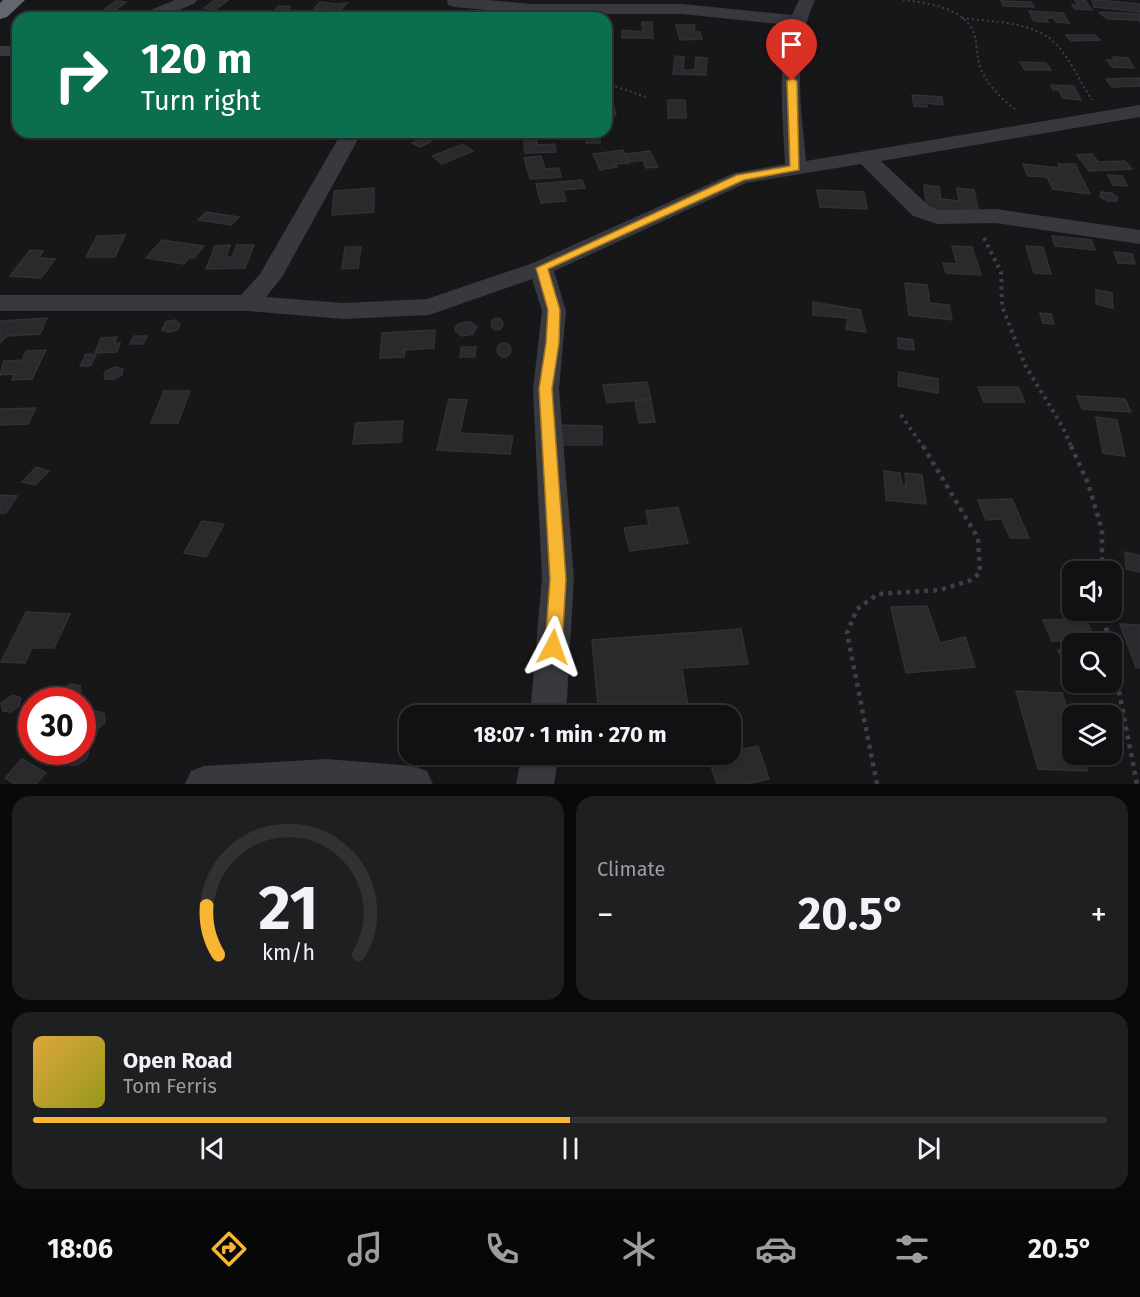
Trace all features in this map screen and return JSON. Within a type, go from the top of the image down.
[{"type":"highway","points":[[0,12],[15,0]]},
{"type":"street","points":[[161,12],[189,0]]},
{"type":"street","points":[[796,168],[791,99],[793,45],[799,13],[807,0]]},
{"type":"street","points":[[455,1],[533,9],[682,9],[798,21]]},
{"type":"street","points":[[0,303],[249,303],[343,311],[429,307],[542,268],[741,177],[1103,116],[1135,117]]},
{"type":"street","points":[[249,303],[270,277],[349,138]]},
{"type":"street","points":[[865,157],[921,211],[937,217],[996,216],[1140,237]]},
{"type":"street","points":[[542,268],[554,310],[546,389],[558,579],[549,705]]},
{"type":"street","points":[[535,784],[539,765]]},
{"type":"street","points":[[204,784],[326,777],[404,784]]},
{"type":"path","points":[[903,0],[921,3],[969,23],[975,38],[980,65],[988,79],[1011,107],[1042,127]]},
{"type":"path","points":[[959,17],[1022,27],[1050,37],[1066,56],[1077,79],[1103,116]]},
{"type":"path","points":[[612,84],[646,97]]},
{"type":"path","points":[[970,217],[991,250],[1001,272],[1002,306],[1025,365],[1062,426],[1088,483],[1102,530],[1102,561]]},
{"type":"path","points":[[877,784],[847,633],[856,609],[878,594],[940,590],[971,580],[980,573],[978,538],[938,468],[901,415]]},
{"type":"path","points":[[1119,693],[1137,784]]},
{"type":"building","points":[[215,0],[228,0],[215,10],[204,8]]},
{"type":"building","points":[[1075,0],[1085,0],[1092,10],[1075,9],[1072,5],[1078,5]]},
{"type":"building","points":[[116,1],[126,2],[114,11],[105,9]]},
{"type":"building","points":[[1001,1],[1031,2],[1034,7],[1003,6]]},
{"type":"building","points":[[1092,1],[1140,4],[1140,12],[1094,7]]},
{"type":"building","points":[[320,2],[347,3],[340,11],[314,9]]},
{"type":"building","points":[[278,6],[290,7],[288,10],[299,11],[298,12],[274,12]]},
{"type":"building","points":[[1029,11],[1063,13],[1069,23],[1056,22],[1054,18],[1046,18],[1048,22],[1034,21]]},
{"type":"building","points":[[1099,13],[1140,14],[1140,22],[1138,20],[1108,19]]},
{"type":"building","points":[[642,22],[652,22],[653,38],[622,38],[622,30],[643,32]]},
{"type":"building","points":[[676,25],[695,25],[694,32],[700,32],[702,39],[680,40]]},
{"type":"building","points":[[1066,35],[1095,35],[1100,40],[1071,41]]},
{"type":"building","points":[[675,56],[684,57],[683,70],[695,70],[696,57],[707,58],[706,75],[673,74]]},
{"type":"building","points":[[1113,57],[1128,58],[1134,68],[1112,67],[1107,60],[1115,60]]},
{"type":"building","points":[[1020,62],[1046,63],[1051,70],[1025,70]]},
{"type":"building","points":[[1140,78],[1140,86],[1112,87],[1106,79]]},
{"type":"building","points":[[1051,85],[1074,86],[1081,100],[1063,98],[1059,90],[1053,90]]},
{"type":"building","points":[[912,95],[942,97],[943,105],[926,103],[927,107],[914,106]]},
{"type":"building","points":[[668,100],[685,100],[686,118],[668,118]]},
{"type":"building","points":[[613,104],[616,115],[612,115]]},
{"type":"building","points":[[421,138],[432,141],[420,147],[412,143]]},
{"type":"building","points":[[524,138],[536,138],[537,145],[555,144],[556,152],[525,153]]},
{"type":"building","points":[[586,138],[600,138],[600,143],[586,143]]},
{"type":"building","points":[[463,144],[473,151],[442,164],[432,156]]},
{"type":"building","points":[[623,150],[629,163],[615,164],[617,167],[600,170],[593,154]]},
{"type":"building","points":[[650,151],[658,167],[646,168],[643,160],[629,162],[625,154]]},
{"type":"building","points":[[1092,154],[1098,162],[1125,161],[1132,169],[1089,171],[1077,155]]},
{"type":"building","points":[[541,156],[545,169],[559,168],[561,177],[530,179],[524,158]]},
{"type":"building","points":[[1023,164],[1060,168],[1058,164],[1075,164],[1090,194],[1053,189],[1047,177],[1028,176]]},
{"type":"building","points":[[1108,175],[1122,176],[1127,186],[1113,185]]},
{"type":"building","points":[[582,180],[585,188],[563,190],[566,201],[541,203],[536,184]]},
{"type":"building","points":[[924,185],[939,187],[941,199],[959,201],[957,188],[974,190],[979,214],[927,209]]},
{"type":"building","points":[[374,188],[374,197],[370,197],[370,200],[374,199],[374,212],[332,215],[334,191]]},
{"type":"building","points":[[817,190],[864,192],[867,209],[820,207]]},
{"type":"building","points":[[1101,192],[1112,193],[1118,198],[1116,201],[1108,201],[1100,197]]},
{"type":"building","points":[[206,212],[239,217],[231,225],[198,220]]},
{"type":"building","points":[[125,235],[115,257],[86,257],[97,236]]},
{"type":"building","points":[[1052,236],[1091,240],[1095,250],[1055,246]]},
{"type":"building","points":[[162,240],[204,246],[194,258],[189,258],[184,264],[146,258]]},
{"type":"building","points":[[230,245],[226,257],[232,257],[237,245],[254,245],[245,268],[206,269],[215,246]]},
{"type":"building","points":[[952,246],[972,247],[981,275],[946,273],[943,263],[957,264]]},
{"type":"building","points":[[1026,246],[1043,247],[1051,274],[1034,273]]},
{"type":"building","points":[[345,247],[361,247],[358,268],[342,269]]},
{"type":"building","points":[[30,250],[43,251],[39,258],[55,259],[41,278],[10,276]]},
{"type":"building","points":[[1114,252],[1132,254],[1135,264],[1118,263]]},
{"type":"building","points":[[905,283],[927,285],[930,303],[949,305],[952,320],[909,315]]},
{"type":"building","points":[[1096,290],[1112,293],[1113,308],[1096,304]]},
{"type":"building","points":[[813,302],[860,310],[866,332],[846,329],[848,318],[813,315]]},
{"type":"building","points":[[1040,313],[1051,314],[1054,324],[1043,323]]},
{"type":"building","points":[[47,318],[40,334],[7,336],[0,343],[0,321]]},
{"type":"building","points":[[497,318],[503,324],[497,330],[491,324]]},
{"type":"building","points":[[175,320],[180,324],[177,330],[169,332],[162,330],[166,322]]},
{"type":"building","points":[[471,322],[477,327],[473,334],[462,336],[455,331],[456,326],[461,323]]},
{"type":"building","points":[[435,330],[434,348],[405,350],[404,357],[380,358],[382,333]]},
{"type":"building","points":[[134,336],[147,336],[143,344],[130,344]]},
{"type":"building","points":[[117,337],[114,344],[120,343],[117,352],[95,353],[101,338]]},
{"type":"building","points":[[898,338],[913,340],[914,350],[898,348]]},
{"type":"building","points":[[504,343],[509,345],[511,350],[509,355],[504,357],[499,355],[497,350],[499,345]]},
{"type":"building","points":[[461,347],[476,347],[475,357],[460,357]]},
{"type":"building","points":[[46,350],[32,379],[12,380],[14,374],[0,375],[4,361],[22,360],[26,351]]},
{"type":"building","points":[[86,354],[96,355],[90,366],[80,366]]},
{"type":"building","points":[[115,367],[123,369],[122,375],[114,379],[105,379],[106,371]]},
{"type":"building","points":[[899,372],[938,379],[938,393],[898,386]]},
{"type":"building","points":[[647,382],[651,399],[607,403],[603,385]]},
{"type":"building","points":[[978,387],[1018,387],[1025,402],[984,402]]},
{"type":"building","points":[[164,391],[190,391],[178,423],[151,423]]},
{"type":"building","points":[[1077,396],[1125,399],[1131,412],[1082,409]]},
{"type":"building","points":[[449,399],[467,400],[460,433],[513,436],[510,454],[437,450]]},
{"type":"building","points":[[651,401],[655,422],[639,423],[635,402]]},
{"type":"building","points":[[36,408],[28,424],[0,425],[0,409]]},
{"type":"building","points":[[1096,417],[1117,420],[1125,456],[1103,453]]},
{"type":"building","points":[[403,421],[401,442],[353,444],[356,423]]},
{"type":"building","points":[[553,425],[602,426],[602,445],[553,445]]},
{"type":"building","points":[[36,467],[49,471],[35,485],[22,482]]},
{"type":"building","points":[[884,471],[900,473],[902,485],[906,486],[905,473],[922,475],[926,504],[886,500]]},
{"type":"building","points":[[0,495],[17,496],[6,513],[0,513]]},
{"type":"building","points":[[1012,499],[1029,538],[1010,538],[1002,519],[986,520],[978,500]]},
{"type":"building","points":[[678,507],[688,543],[630,551],[624,528],[649,525],[646,511]]},
{"type":"building","points":[[202,521],[224,524],[206,557],[184,553]]},
{"type":"building","points":[[1125,552],[1140,556],[1140,572],[1126,569]]},
{"type":"building","points":[[927,606],[940,643],[965,637],[975,667],[906,673],[891,607]]},
{"type":"building","points":[[26,612],[70,614],[54,648],[32,648],[25,663],[1,662]]},
{"type":"building","points":[[1043,620],[1087,621],[1092,633],[1062,633],[1062,641],[1052,641]]},
{"type":"building","points":[[1120,624],[1140,625],[1140,668],[1136,667]]},
{"type":"building","points":[[741,629],[748,664],[682,668],[688,705],[598,705],[592,640]]},
{"type":"building","points":[[70,684],[80,687],[67,687]]},
{"type":"building","points":[[1016,691],[1062,693],[1066,705],[1062,705],[1062,765],[1085,765],[1087,771],[1038,769]]},
{"type":"building","points":[[13,695],[18,697],[18,707],[11,712],[3,711],[1,703]]},
{"type":"building","points":[[96,711],[104,713],[105,722],[97,730]]},
{"type":"building","points":[[758,746],[769,779],[746,784],[717,784],[711,765],[741,765],[741,750]]},
{"type":"building","points":[[18,763],[32,765],[46,773],[36,784],[15,784],[5,778]]},
{"type":"route","points":[[553,647],[558,579],[546,389],[554,310],[542,268],[741,177],[796,168],[791,99],[792,81]]}]
